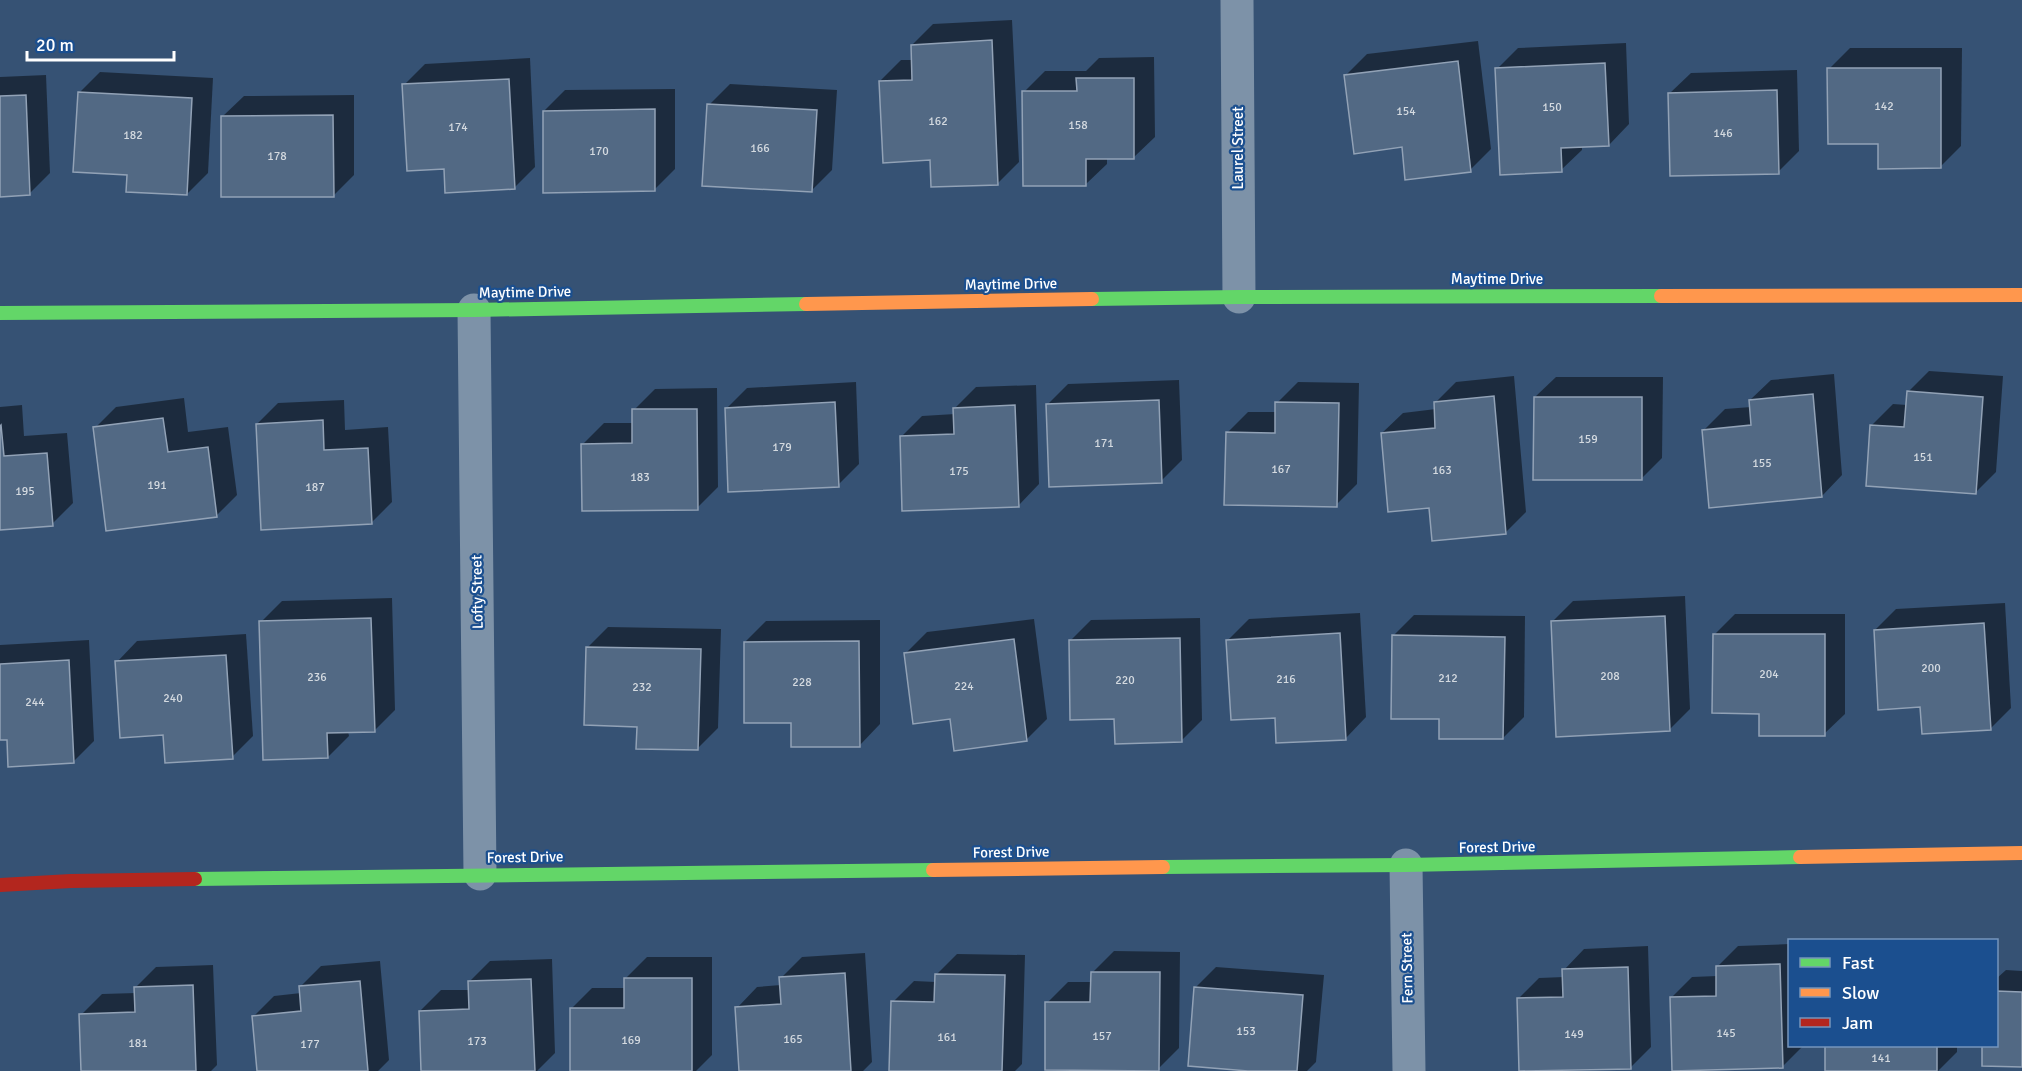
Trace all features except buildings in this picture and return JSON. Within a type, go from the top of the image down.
[{"type":"street","name":"Laurel Street","points":[[1237,0],[1239,297]]},
{"type":"street","name":"Maytime Drive","points":[[0,313],[474,310],[1239,297],[2022,295]]},
{"type":"street","name":"Lofty Street","points":[[474,310],[480,874]]},
{"type":"street","name":"Forest Drive","points":[[0,885],[71,881],[480,874],[1406,865],[2022,853]]},
{"type":"street","name":"Fern Street","points":[[1406,865],[1409,1071]]},
{"type":"traffic: fast","points":[[1092,299],[1661,296]]},
{"type":"traffic: fast","points":[[0,313],[474,310],[806,304]]},
{"type":"traffic: fast","points":[[1163,867],[1406,865],[1800,857]]},
{"type":"traffic: fast","points":[[195,879],[933,870]]},
{"type":"traffic: slow","points":[[1661,296],[2022,295]]},
{"type":"traffic: slow","points":[[806,304],[1092,299]]},
{"type":"traffic: slow","points":[[1800,857],[2022,853]]},
{"type":"traffic: slow","points":[[933,870],[1163,867]]},
{"type":"traffic: jam","points":[[0,885],[71,881],[195,879]]}]
